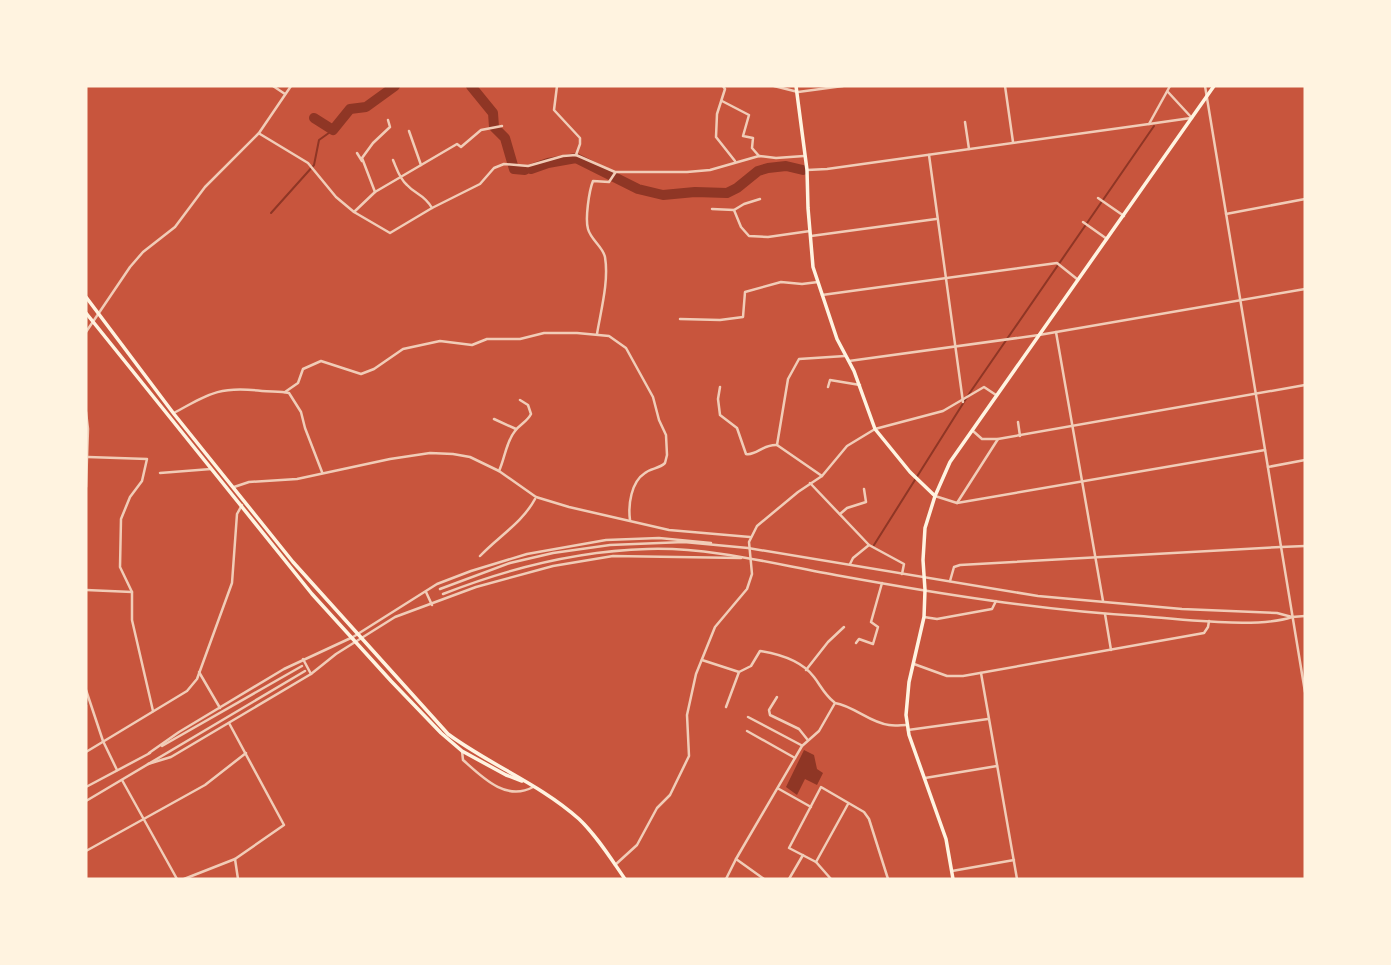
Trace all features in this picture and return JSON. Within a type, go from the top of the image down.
[{"type":"main road","points":[[796,86],[807,170],[813,267],[822,295],[845,356],[860,385],[875,429],[901,463],[935,496]]},
{"type":"main road","points":[[953,879],[946,839],[908,728],[906,701],[923,617],[925,528],[935,496],[950,462],[1214,86]]},
{"type":"main road","points":[[86,297],[312,594],[432,723],[463,751],[532,786]]},
{"type":"main road","points":[[86,313],[211,469],[448,734],[532,786],[581,821],[625,879]]},
{"type":"street","points":[[273,86],[285,94]]},
{"type":"street","points":[[86,332],[143,253],[175,227],[205,187],[259,133],[291,86]]},
{"type":"street","points":[[557,86],[554,110],[580,138],[576,155]]},
{"type":"street","points":[[723,86],[725,89],[717,114],[716,137],[735,162]]},
{"type":"street","points":[[774,86],[798,92],[843,86]]},
{"type":"street","points":[[1006,86],[1013,142]]},
{"type":"street","points":[[1149,124],[1170,86]]},
{"type":"street","points":[[1205,86],[1305,692]]},
{"type":"street","points":[[1167,91],[1192,118]]},
{"type":"street","points":[[722,101],[749,115],[743,136],[753,138],[752,148],[760,156]]},
{"type":"street","points":[[807,170],[929,156],[1192,118]]},
{"type":"street","points":[[362,161],[373,143],[390,127],[388,120]]},
{"type":"street","points":[[965,122],[968,149]]},
{"type":"street","points":[[354,212],[375,192],[400,177],[457,144],[461,147],[481,130],[502,126]]},
{"type":"street","points":[[409,131],[421,165]]},
{"type":"street","points":[[259,133],[308,163],[336,197],[354,212],[390,233],[481,184],[494,168],[499,166],[528,166],[576,155],[615,172],[699,171],[760,156],[804,156]]},
{"type":"street","points":[[357,153],[375,192]]},
{"type":"street","points":[[929,156],[963,401]]},
{"type":"street","points":[[393,160],[400,177],[409,188],[426,197],[432,208]]},
{"type":"street","points":[[597,334],[605,262],[604,253],[587,228],[589,201],[593,181],[612,179],[615,172]]},
{"type":"street","points":[[712,209],[734,210],[760,199]]},
{"type":"street","points":[[1100,199],[1124,216]]},
{"type":"street","points":[[1226,215],[1305,199]]},
{"type":"street","points":[[734,210],[741,227],[749,236],[768,237],[937,219]]},
{"type":"street","points":[[1084,222],[1107,239]]},
{"type":"street","points":[[822,295],[1057,263],[1078,279]]},
{"type":"street","points":[[680,319],[720,320],[743,317],[745,292],[781,282],[818,282]]},
{"type":"street","points":[[849,361],[1039,335],[1305,289]]},
{"type":"street","points":[[1056,332],[1104,603]]},
{"type":"street","points":[[285,392],[298,383],[303,369],[316,361],[338,365],[361,374],[368,373],[395,353],[440,341],[469,345],[487,339],[520,339],[544,333],[597,334],[617,340],[626,348],[653,397],[666,435],[665,463],[644,473],[640,479],[631,497],[630,520]]},
{"type":"street","points":[[777,445],[788,379],[799,359],[845,356]]},
{"type":"street","points":[[828,387],[830,380],[860,385]]},
{"type":"street","points":[[972,430],[982,439],[998,439],[1305,386]]},
{"type":"street","points":[[720,387],[720,415],[737,428],[746,454],[753,454],[764,445],[777,445],[822,476]]},
{"type":"street","points":[[615,865],[637,845],[657,808],[670,795],[689,756],[688,707],[702,660],[715,626],[747,589],[752,574],[748,548],[750,537],[762,521],[822,476],[847,446],[875,429],[931,415],[963,401],[984,387],[996,395]]},
{"type":"street","points":[[174,414],[201,397],[222,389],[289,393],[301,412],[321,472]]},
{"type":"street","points":[[499,471],[508,443],[516,429],[525,423],[531,414],[528,405],[520,400]]},
{"type":"street","points":[[86,412],[86,487]]},
{"type":"street","points":[[494,419],[516,429]]},
{"type":"street","points":[[1018,422],[1020,436]]},
{"type":"street","points":[[957,503],[998,439]]},
{"type":"street","points":[[935,496],[957,503],[1265,450]]},
{"type":"street","points":[[233,488],[249,482],[297,479],[403,457],[441,453],[470,457],[499,471],[536,497],[669,530],[750,537]]},
{"type":"street","points":[[88,457],[147,459],[142,481],[130,497],[121,520],[120,567],[132,592],[132,620],[153,711]]},
{"type":"street","points":[[1268,467],[1305,460]]},
{"type":"street","points":[[160,473],[211,469]]},
{"type":"street","points":[[810,483],[869,545],[904,564],[902,574]]},
{"type":"street","points":[[840,514],[847,508],[866,502],[864,489]]},
{"type":"street","points":[[480,556],[500,536],[515,526],[528,512],[536,497]]},
{"type":"street","points":[[86,752],[187,691],[199,672],[232,583],[237,514],[243,504]]},
{"type":"street","points":[[148,764],[171,757],[311,674],[360,635],[425,591],[451,578],[506,559],[574,544],[659,538],[708,541],[714,544]]},
{"type":"street","points":[[440,589],[510,563],[552,553],[645,542],[714,544],[1038,596],[1104,603],[1277,613],[1293,617]]},
{"type":"street","points":[[850,564],[853,558],[869,545]]},
{"type":"street","points":[[950,581],[954,567],[960,565],[1305,546]]},
{"type":"street","points":[[443,594],[515,568],[554,559],[614,551],[678,549],[750,558],[996,601],[1105,614],[1209,621],[1279,622],[1305,616]]},
{"type":"street","points":[[360,635],[395,617],[476,587],[553,565],[613,556],[750,558]]},
{"type":"street","points":[[856,643],[859,639],[873,644],[878,627],[871,622],[883,583]]},
{"type":"street","points":[[86,590],[132,592]]},
{"type":"street","points":[[425,591],[432,605]]},
{"type":"street","points":[[923,617],[937,619],[992,609],[996,601]]},
{"type":"street","points":[[1105,614],[1111,650]]},
{"type":"street","points":[[914,664],[949,677],[981,673],[1203,633],[1209,621]]},
{"type":"street","points":[[806,670],[844,627]]},
{"type":"street","points":[[149,753],[179,732],[303,659],[355,639]]},
{"type":"street","points":[[702,660],[738,672],[751,666],[760,651],[788,657],[814,677],[823,693],[835,703],[878,723],[908,728],[989,718]]},
{"type":"street","points":[[303,659],[311,674]]},
{"type":"street","points":[[86,787],[302,666]]},
{"type":"street","points":[[86,801],[305,671]]},
{"type":"street","points":[[199,672],[220,708]]},
{"type":"street","points":[[726,707],[738,672]]},
{"type":"street","points":[[981,673],[1017,879]]},
{"type":"street","points":[[86,690],[103,741],[117,770]]},
{"type":"street","points":[[778,697],[769,710],[770,715],[799,729],[807,739]]},
{"type":"street","points":[[726,879],[802,746],[819,731],[835,703]]},
{"type":"street","points":[[748,717],[802,746]]},
{"type":"street","points":[[184,879],[235,859],[284,825],[228,722]]},
{"type":"street","points":[[747,731],[795,758]]},
{"type":"street","points":[[463,751],[463,760],[488,783],[498,788],[520,792],[532,786]]},
{"type":"street","points":[[86,850],[205,785],[246,753]]},
{"type":"street","points":[[925,778],[998,766]]},
{"type":"street","points":[[122,780],[177,879]]},
{"type":"street","points":[[831,879],[816,863],[789,848],[821,787],[864,812],[869,819],[888,879]]},
{"type":"street","points":[[779,789],[811,807]]},
{"type":"street","points":[[816,863],[849,803]]},
{"type":"street","points":[[789,879],[803,855]]},
{"type":"street","points":[[235,859],[238,879]]},
{"type":"street","points":[[736,859],[764,879]]},
{"type":"street","points":[[952,871],[1014,860]]},
{"type":"shaded area","points":[[804,750],[814,755],[817,769],[823,773],[817,785],[805,779],[797,795],[786,787]]},
{"type":"waterway","points":[[314,118],[333,130],[350,109],[366,107],[395,86]]},
{"type":"waterway","points":[[471,86],[493,113],[494,127],[505,138],[514,169],[525,170]]},
{"type":"waterway","points":[[874,545],[969,394],[1154,126]]},
{"type":"waterway","points":[[271,213],[314,165],[319,140],[333,130]]},
{"type":"waterway","points":[[531,169],[576,158],[638,189],[663,195],[727,193],[758,171],[786,166],[803,170]]},
{"type":"waterway","points":[[86,700],[87,704]]}]
